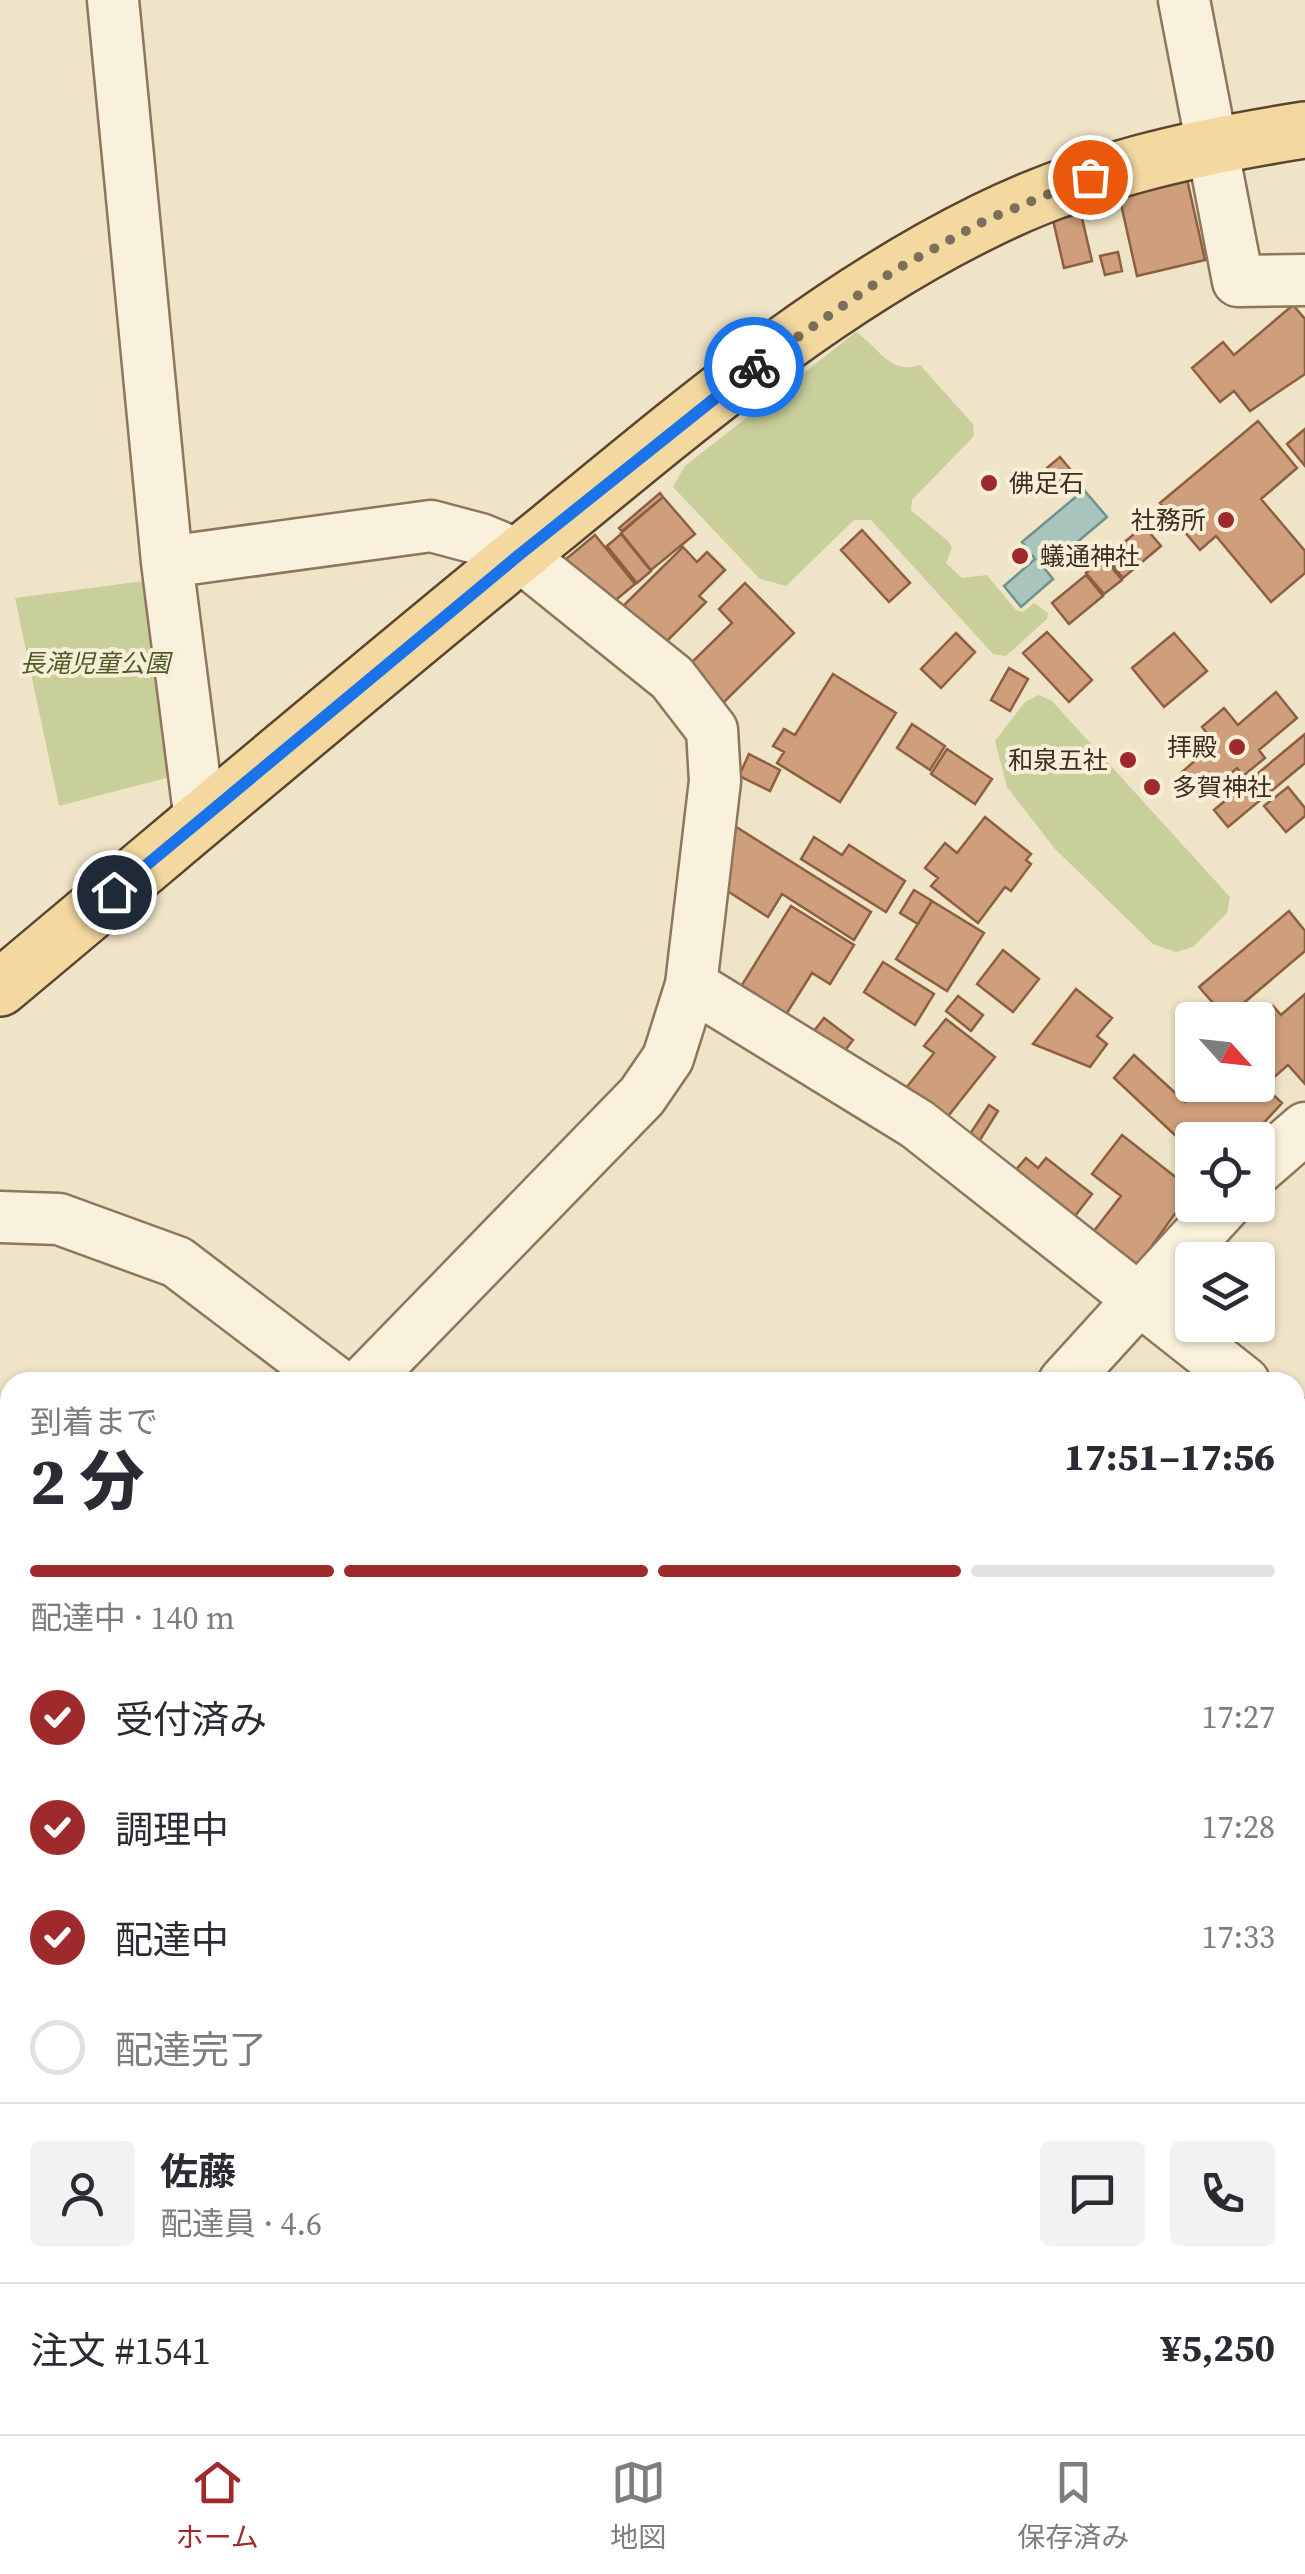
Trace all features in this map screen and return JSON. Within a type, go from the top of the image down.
[{"type":"main road","points":[[0,988],[730,384],[871,284],[986,220],[1090,177],[1210,145],[1305,130]]},
{"type":"street","points":[[113,0],[167,562],[200,820]]},
{"type":"street","points":[[1184,0],[1238,282],[1305,280]]},
{"type":"street","points":[[167,562],[431,526],[480,538],[519,555],[672,678],[712,730],[716,781],[691,985],[668,1058],[642,1096],[374,1372]]},
{"type":"street","points":[[691,985],[917,1124],[1231,1372]]},
{"type":"street","points":[[1275,1154],[1305,1128]]},
{"type":"street","points":[[0,1217],[59,1218],[177,1262],[323,1372]]},
{"type":"street","points":[[1073,1372],[1210,1222]]},
{"type":"green space","points":[[856,332],[892,363],[920,365],[973,424],[974,436],[912,500],[911,510],[948,541],[952,547],[946,563],[962,578],[987,575],[1016,610],[1023,612],[1034,603],[1048,613],[1047,619],[1006,656],[993,654],[871,520],[854,520],[786,586],[760,579],[673,487],[685,466]]},
{"type":"green space","name":"長滝児童公園","points":[[151,580],[170,777],[59,806],[15,598]]},
{"type":"green space","points":[[1039,695],[1052,701],[1230,897],[1227,913],[1193,947],[1176,952],[1153,944],[1055,849],[1007,787],[995,741],[1025,702]]},
{"type":"water","points":[[1084,490],[1107,517],[1045,569],[1053,579],[1021,607],[1004,586],[1035,559],[1022,542]]},
{"type":"building","points":[[1187,179],[1205,260],[1137,276],[1119,195]]},
{"type":"building","points":[[1081,214],[1092,261],[1064,268],[1053,220]]},
{"type":"building","points":[[1118,252],[1122,271],[1105,275],[1100,256]]},
{"type":"building","points":[[1293,305],[1305,319],[1305,374],[1250,411],[1234,391],[1220,402],[1192,368],[1223,342],[1234,355]]},
{"type":"building","name":"社務所","points":[[1258,421],[1297,468],[1261,499],[1305,551],[1305,573],[1271,602],[1216,536],[1200,550],[1160,503]]},
{"type":"building","points":[[1305,429],[1305,466],[1287,444]]},
{"type":"building","points":[[1060,457],[1075,475],[1062,486],[1047,468]]},
{"type":"building","points":[[660,493],[663,497],[622,531],[619,528]]},
{"type":"building","points":[[663,497],[695,534],[651,570],[621,533]]},
{"type":"building","points":[[1144,526],[1161,546],[1123,578],[1106,557]]},
{"type":"building","points":[[862,530],[910,583],[889,602],[841,550]]},
{"type":"building","points":[[621,534],[651,571],[637,583],[607,546]]},
{"type":"building","points":[[595,535],[635,584],[606,608],[560,564]]},
{"type":"building","points":[[683,547],[697,562],[707,552],[725,570],[699,596],[706,602],[658,650],[619,610]]},
{"type":"building","points":[[1104,558],[1122,580],[1104,594],[1086,573]]},
{"type":"building","points":[[1086,575],[1103,596],[1069,624],[1052,603]]},
{"type":"building","points":[[745,583],[794,633],[722,704],[687,667],[732,623],[719,609]]},
{"type":"building","points":[[1047,632],[1092,680],[1069,702],[1023,653]]},
{"type":"building","points":[[956,633],[975,652],[941,688],[921,669]]},
{"type":"building","points":[[1174,633],[1207,671],[1164,707],[1132,668]]},
{"type":"building","points":[[1009,668],[1028,679],[1010,711],[991,700]]},
{"type":"building","points":[[833,674],[896,713],[840,802],[777,763],[784,752],[773,746],[784,729],[795,735]]},
{"type":"building","name":"拝殿","points":[[1276,692],[1297,718],[1259,750],[1265,758],[1243,776],[1237,768],[1203,798],[1181,773],[1215,743],[1202,727],[1224,708],[1238,725]]},
{"type":"building","points":[[912,724],[945,746],[930,770],[897,748]]},
{"type":"building","points":[[1305,734],[1305,763],[1228,827],[1214,810]]},
{"type":"building","points":[[947,749],[992,779],[975,804],[931,774]]},
{"type":"building","points":[[749,754],[780,770],[770,791],[739,776]]},
{"type":"building","points":[[1288,787],[1305,808],[1305,816],[1286,832],[1264,806]]},
{"type":"building","points":[[985,817],[1031,854],[1026,860],[1031,864],[1011,891],[1005,887],[978,923],[931,886],[938,878],[925,868],[945,843],[957,853]]},
{"type":"building","points":[[730,823],[871,912],[854,940],[782,894],[768,917],[718,885]]},
{"type":"building","points":[[814,837],[842,855],[849,845],[905,881],[886,912],[801,859]]},
{"type":"building","points":[[914,890],[932,901],[918,924],[900,913]]},
{"type":"building","points":[[932,901],[984,933],[947,991],[896,959]]},
{"type":"building","points":[[791,906],[854,945],[830,984],[812,973],[785,1016],[740,988]]},
{"type":"building","points":[[1289,911],[1305,931],[1305,951],[1245,1002],[1212,1002],[1199,987]]},
{"type":"building","points":[[1003,950],[1039,979],[1013,1012],[977,984]]},
{"type":"building","points":[[883,962],[934,994],[915,1025],[864,992]]},
{"type":"building","points":[[1076,989],[1112,1018],[1097,1036],[1107,1044],[1090,1067],[1033,1044]]},
{"type":"building","points":[[1305,994],[1305,1084],[1288,1065],[1275,1076],[1275,1008],[1281,1015]]},
{"type":"building","points":[[958,996],[983,1015],[971,1031],[946,1011]]},
{"type":"building","points":[[824,1018],[853,1040],[843,1053],[814,1031]]},
{"type":"building","points":[[946,1019],[995,1057],[945,1120],[906,1088],[934,1053],[924,1046]]},
{"type":"building","points":[[1134,1055],[1175,1093],[1175,1102],[1275,1102],[1275,1096],[1282,1103],[1265,1122],[1175,1122],[1175,1135],[1114,1078]]},
{"type":"building","points":[[989,1105],[998,1111],[978,1143],[968,1137]]},
{"type":"building","points":[[1122,1135],[1175,1177],[1175,1214],[1131,1275],[1087,1240],[1121,1196],[1092,1174]]},
{"type":"building","points":[[1026,1158],[1038,1168],[1046,1158],[1092,1194],[1068,1225],[1008,1179]]},
{"type":"way so far","points":[[754,367],[895,270],[986,220],[1090,177]]},
{"type":"place","name":"佛足石","points":[[989,483]]},
{"type":"place","name":"社務所","points":[[1226,520]]},
{"type":"place","name":"蟻通神社","points":[[1020,556]]},
{"type":"place","name":"拝殿","points":[[1237,747]]},
{"type":"place","name":"和泉五社","points":[[1128,760]]},
{"type":"place","name":"多賀神社","points":[[1152,787]]},
{"type":"route","points":[[114,892],[519,555],[754,367]]}]
